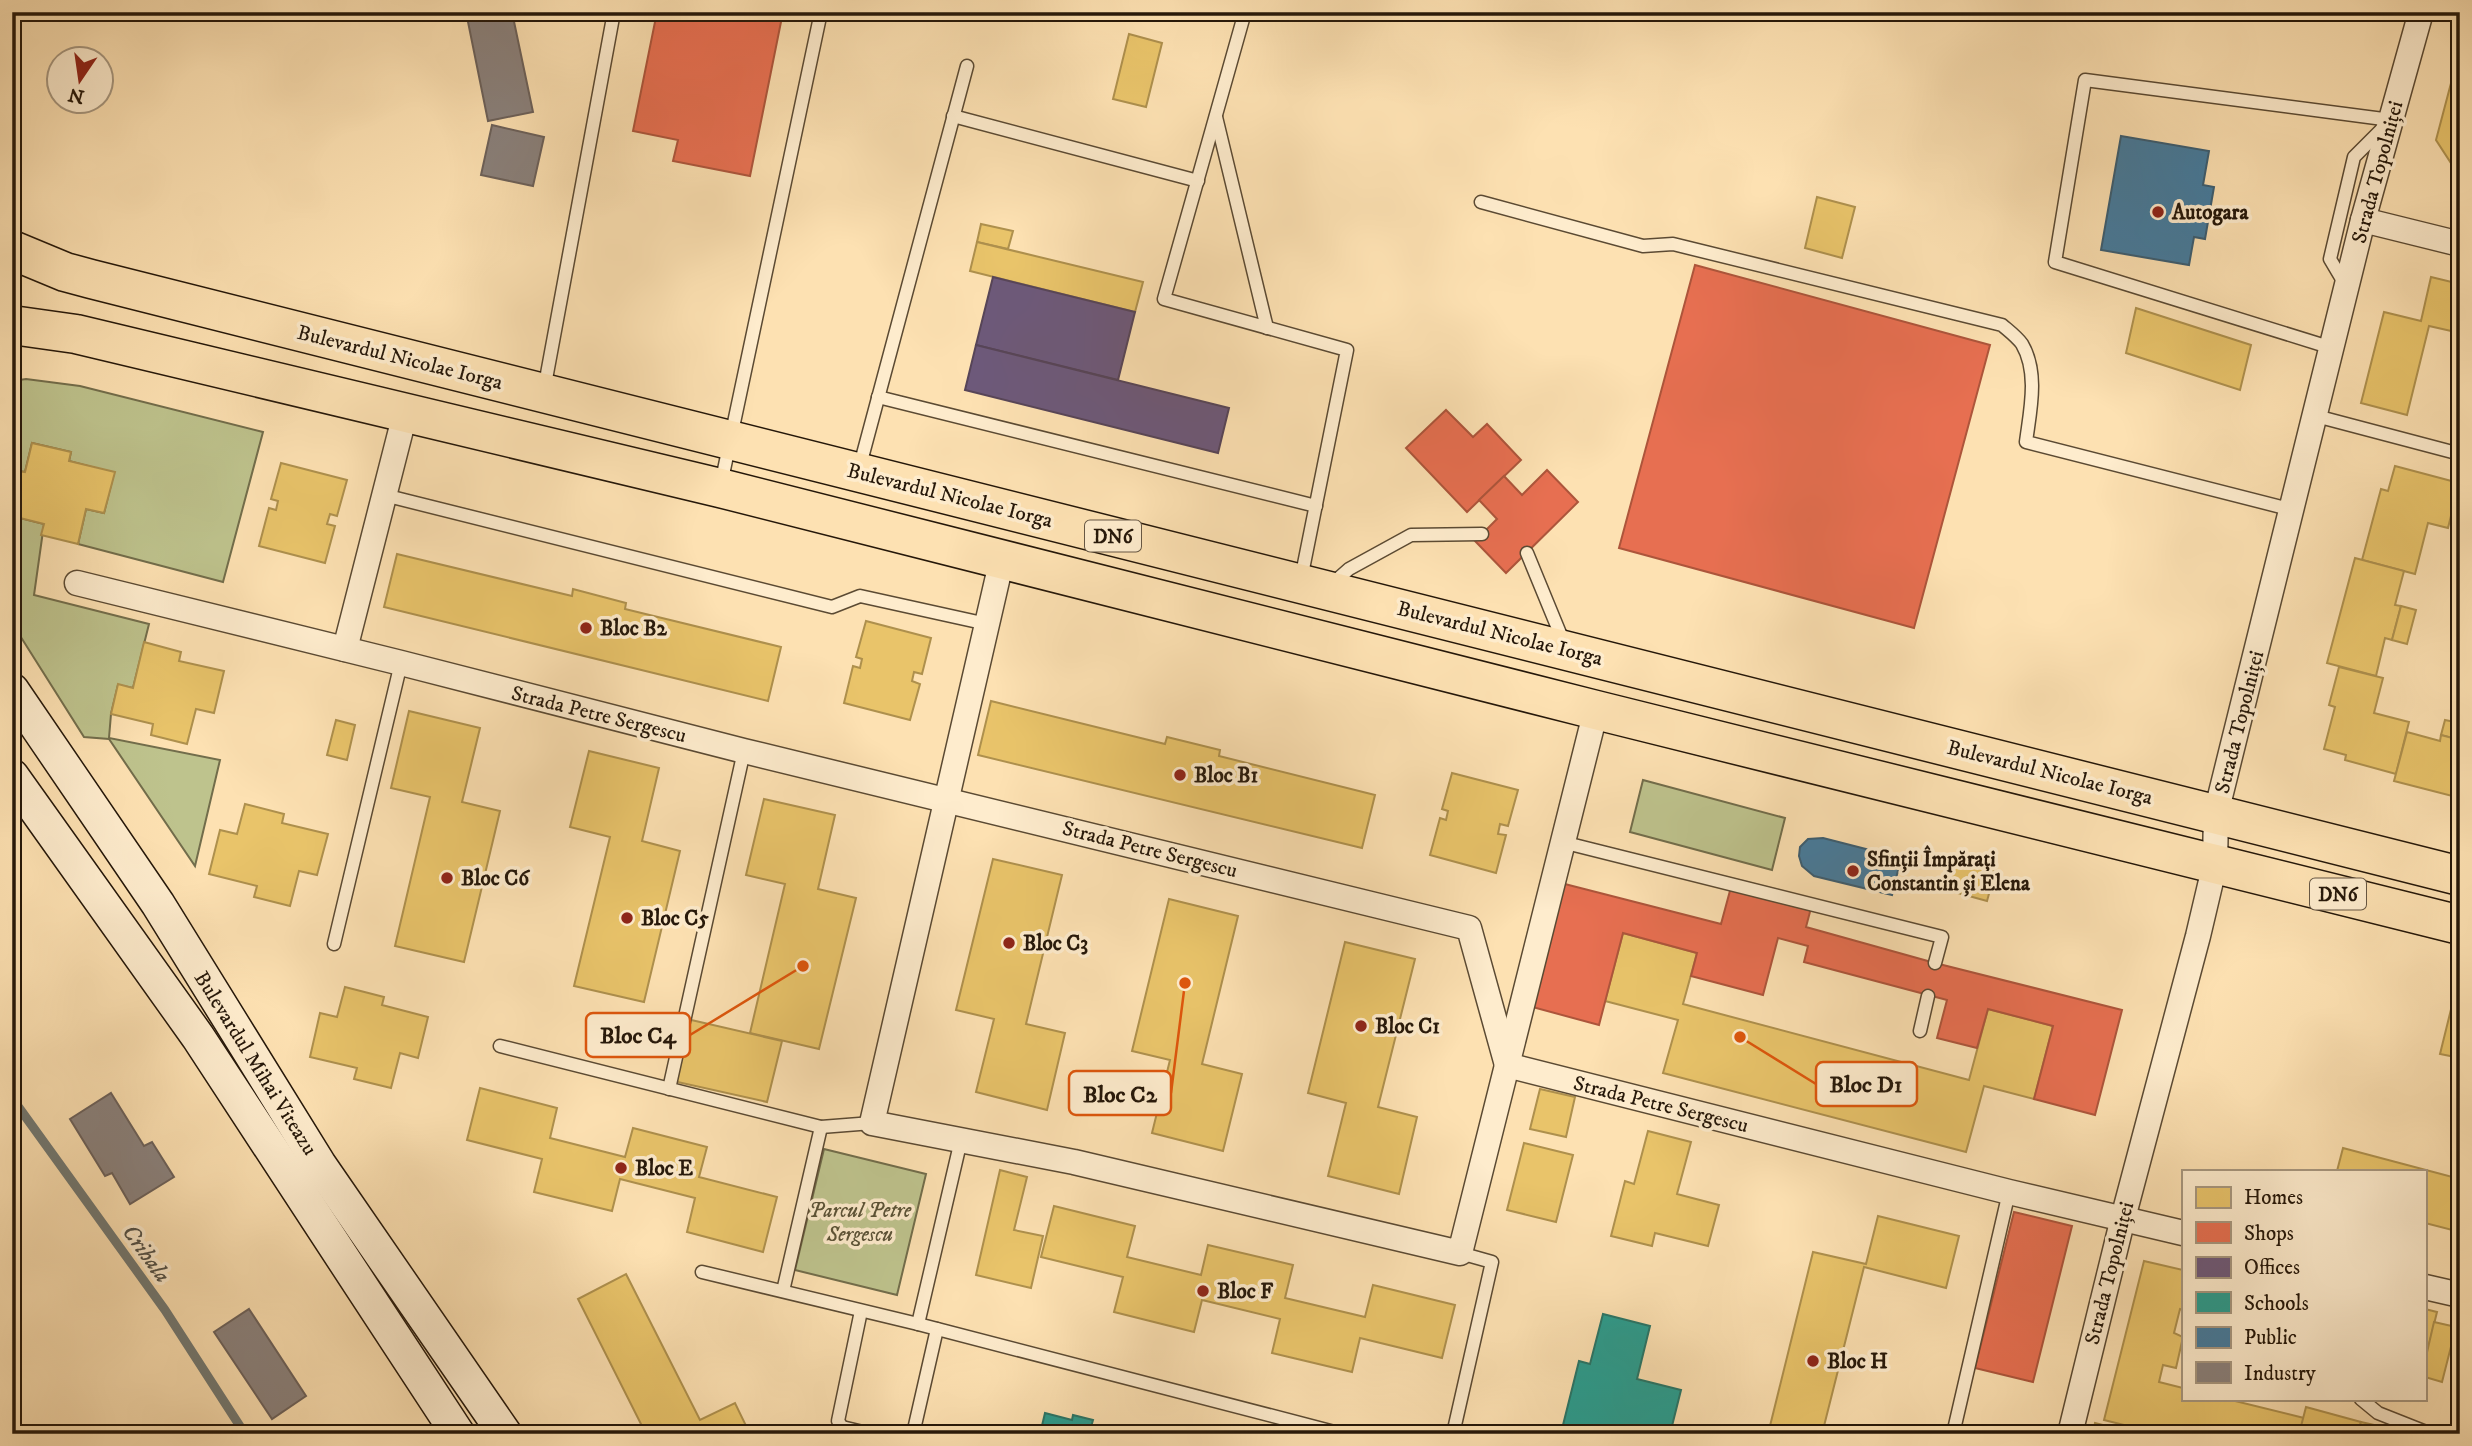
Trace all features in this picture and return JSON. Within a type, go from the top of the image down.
[{"type":"main road","name":"Bulevardul Nicolae Iorga","points":[[12,250],[65,272],[2216,813]]},
{"type":"main road","name":"DN6","points":[[12,325],[76,334],[720,488],[2460,925]]},
{"type":"main road","name":"Bulevardul Mihai Viteazu","points":[[12,690],[158,904],[319,1164],[505,1434]]},
{"type":"main road","name":"Bulevardul Mihai Viteazu","points":[[12,776],[198,1037],[458,1434]]},
{"type":"main road","name":"DN6","points":[[2216,813],[2460,876]]},
{"type":"main road","points":[[198,1037],[230,1021]]},
{"type":"street","name":"Strada Topolniței","points":[[2070,1434],[2215,864],[2216,813],[2363,220],[2421,12]]},
{"type":"street","points":[[2363,220],[2460,244]]},
{"type":"street","points":[[345,649],[405,414]]},
{"type":"street","points":[[1002,559],[872,1123],[1073,1162],[1460,1253],[1596,710]]},
{"type":"street","name":"Strada Petre Sergescu","points":[[77,583],[744,751],[1469,928],[1507,1065],[2009,1192],[2182,1233]]},
{"type":"street","points":[[2426,1287],[2460,1295]]},
{"type":"lane","points":[[543,394],[614,12]]},
{"type":"lane","points":[[720,488],[821,12]]},
{"type":"lane","points":[[1245,12],[1164,299],[1347,350],[1316,506],[1314,586],[1411,535],[1482,534]]},
{"type":"lane","points":[[858,472],[967,66]]},
{"type":"lane","points":[[2332,348],[2055,262],[2085,80],[2391,120]]},
{"type":"lane","points":[[1216,115],[1267,328]]},
{"type":"lane","points":[[953,116],[1198,181]]},
{"type":"lane","points":[[2347,288],[2330,259],[2354,157],[2391,120]]},
{"type":"lane","points":[[1481,202],[1643,246],[1673,244],[2002,324],[2021,342],[2031,365],[2031,402],[2026,442],[2293,510]]},
{"type":"lane","points":[[878,397],[1316,506]]},
{"type":"lane","points":[[2316,416],[2460,454]]},
{"type":"lane","points":[[384,495],[832,607],[860,596],[986,624]]},
{"type":"lane","points":[[1527,553],[1567,650]]},
{"type":"lane","points":[[334,944],[401,663]]},
{"type":"lane","points":[[669,1089],[744,751]]},
{"type":"lane","points":[[1562,842],[1942,937],[1935,963]]},
{"type":"lane","points":[[1920,1031],[1928,996]]},
{"type":"lane","points":[[500,1046],[821,1127],[872,1123]]},
{"type":"lane","points":[[783,1291],[821,1127]]},
{"type":"lane","points":[[918,1324],[961,1140]]},
{"type":"lane","points":[[1953,1434],[2009,1192]]},
{"type":"lane","points":[[1453,1434],[1492,1262],[1460,1253]]},
{"type":"lane","points":[[702,1272],[918,1324],[1342,1434]]},
{"type":"lane","points":[[861,1311],[838,1421],[842,1427],[871,1434]]},
{"type":"lane","points":[[913,1434],[937,1329]]},
{"type":"lane","points":[[2362,1400],[2378,1413],[2428,1433]]},
{"type":"green space","points":[[26,379],[80,386],[263,432],[223,582],[78,544],[86,509],[104,513],[114,473],[69,461],[71,452],[32,443],[25,472],[12,470],[12,381]]},
{"type":"green space","points":[[12,516],[44,524],[34,595],[149,624],[133,688],[118,685],[109,738],[220,760],[195,866],[109,739],[84,737],[12,623]]},
{"type":"green space","points":[[1643,780],[1785,818],[1772,870],[1630,832]]},
{"type":"green space","name":"Parcul Petre Sergescu","points":[[824,1149],[926,1174],[897,1295],[795,1270]]},
{"type":"building: Homes","points":[[1129,34],[1162,43],[1146,107],[1113,99]]},
{"type":"building: Homes","points":[[2460,49],[2460,177],[2436,140]]},
{"type":"building: Homes","points":[[1817,197],[1855,207],[1842,258],[1805,248]]},
{"type":"building: Homes","points":[[981,224],[1013,231],[1008,249],[977,242]]},
{"type":"building: Homes","points":[[977,242],[1143,282],[1135,312],[970,271]]},
{"type":"building: Homes","points":[[2431,277],[2460,284],[2460,333],[2429,326],[2407,415],[2361,403],[2384,312],[2421,321]]},
{"type":"building: Homes","points":[[2136,308],[2251,345],[2240,390],[2126,353]]},
{"type":"building: Homes","points":[[32,443],[71,452],[69,461],[115,472],[104,513],[86,509],[78,544],[41,535],[44,524],[12,516],[12,470],[25,472]]},
{"type":"building: Homes","points":[[281,463],[347,480],[337,516],[330,514],[327,524],[335,526],[325,563],[259,546],[269,508],[276,510],[278,501],[271,499]]},
{"type":"building: Homes","points":[[2395,466],[2459,483],[2448,528],[2428,523],[2415,574],[2362,560],[2381,489],[2388,491]]},
{"type":"building: Homes","name":"Bloc B2","points":[[397,554],[572,596],[573,589],[626,603],[625,609],[781,647],[768,701],[384,607]]},
{"type":"building: Homes","points":[[2355,558],[2404,571],[2395,605],[2401,606],[2392,640],[2385,638],[2376,676],[2327,663]]},
{"type":"building: Homes","points":[[2401,606],[2416,610],[2407,644],[2392,640]]},
{"type":"building: Homes","points":[[866,621],[931,638],[922,674],[914,672],[912,681],[920,684],[910,720],[844,703],[853,666],[860,668],[862,659],[856,657]]},
{"type":"building: Homes","points":[[144,642],[181,652],[179,661],[224,671],[214,713],[196,709],[187,744],[151,735],[153,724],[111,714],[118,684],[133,688]]},
{"type":"building: Homes","points":[[2339,667],[2383,678],[2374,713],[2409,722],[2396,774],[2345,760],[2346,755],[2324,749],[2335,707],[2329,705]]},
{"type":"building: Homes","name":"Bloc B1","points":[[991,701],[1165,744],[1167,737],[1220,750],[1219,756],[1375,795],[1362,848],[978,755]]},
{"type":"building: Homes","name":"Bloc C6","points":[[409,711],[480,728],[462,802],[500,811],[464,962],[395,946],[430,797],[391,788]]},
{"type":"building: Homes","points":[[336,720],[355,725],[347,760],[327,755]]},
{"type":"building: Homes","points":[[2445,720],[2460,723],[2460,740],[2441,735]]},
{"type":"building: Homes","points":[[2407,732],[2440,741],[2441,735],[2460,740],[2460,798],[2394,781]]},
{"type":"building: Homes","name":"Bloc C5","points":[[589,751],[659,768],[642,841],[680,851],[644,1002],[574,986],[610,837],[570,827]]},
{"type":"building: Homes","points":[[1452,773],[1518,790],[1508,826],[1500,824],[1498,834],[1506,835],[1496,873],[1430,855],[1440,818],[1446,820],[1448,811],[1442,809]]},
{"type":"building: Homes","points":[[764,799],[835,815],[818,889],[856,898],[819,1049],[750,1033],[785,884],[746,875]]},
{"type":"building: Homes","points":[[245,804],[284,814],[282,823],[328,834],[317,875],[299,871],[290,906],[254,897],[257,886],[209,874],[220,830],[237,834]]},
{"type":"building: Homes","name":"Bloc C3","points":[[993,859],[1062,875],[1026,1024],[1065,1033],[1047,1110],[976,1092],[994,1019],[956,1010]]},
{"type":"building: Homes","points":[[1954,861],[1995,872],[1987,901],[1947,890]]},
{"type":"building: Homes","points":[[1169,899],[1238,916],[1202,1064],[1242,1074],[1223,1151],[1152,1133],[1170,1060],[1132,1051]]},
{"type":"building: Homes","points":[[1623,933],[1697,953],[1683,1004],[1969,1080],[1988,1009],[2053,1026],[2034,1099],[1984,1086],[1966,1152],[1663,1073],[1678,1020],[1605,1001]]},
{"type":"building: Homes","name":"Bloc C1","points":[[1345,942],[1415,959],[1378,1107],[1417,1117],[1399,1194],[1328,1176],[1346,1103],[1308,1093]]},
{"type":"building: Homes","points":[[2457,985],[2460,986],[2460,1058],[2440,1054]]},
{"type":"building: Homes","points":[[345,987],[384,997],[382,1005],[428,1017],[418,1058],[400,1053],[391,1088],[354,1079],[357,1068],[310,1057],[320,1013],[337,1017]]},
{"type":"building: Homes","points":[[687,1019],[782,1041],[767,1102],[673,1081]]},
{"type":"building: Homes","name":"Bloc E","points":[[480,1088],[557,1108],[550,1138],[625,1157],[633,1128],[707,1147],[699,1177],[777,1197],[763,1252],[687,1232],[695,1198],[620,1179],[612,1211],[534,1192],[542,1159],[467,1140]]},
{"type":"building: Homes","points":[[1540,1089],[1575,1097],[1566,1137],[1530,1129]]},
{"type":"building: Homes","points":[[1648,1131],[1691,1142],[1677,1194],[1719,1205],[1708,1246],[1655,1233],[1652,1246],[1611,1236],[1625,1181],[1634,1184]]},
{"type":"building: Homes","points":[[1524,1143],[1573,1155],[1556,1222],[1507,1210]]},
{"type":"building: Homes","points":[[2343,1148],[2460,1179],[2460,1232],[2426,1223],[2426,1170],[2337,1170]]},
{"type":"building: Homes","points":[[1000,1170],[1027,1177],[1014,1230],[1043,1236],[1031,1288],[976,1275]]},
{"type":"building: Homes","name":"Bloc F","points":[[1054,1206],[1135,1226],[1127,1257],[1201,1275],[1208,1245],[1293,1265],[1285,1298],[1365,1317],[1373,1285],[1455,1305],[1442,1358],[1360,1338],[1352,1372],[1272,1353],[1280,1319],[1202,1300],[1194,1332],[1114,1312],[1123,1277],[1041,1257]]},
{"type":"building: Homes","name":"Bloc H","points":[[1878,1216],[1959,1236],[1946,1288],[1864,1267],[1822,1434],[1768,1434],[1813,1252],[1866,1264]]},
{"type":"building: Homes","points":[[2144,1261],[2182,1270],[2182,1310],[2180,1309],[2174,1333],[2182,1337],[2182,1341],[2176,1368],[2163,1365],[2159,1382],[2182,1388],[2182,1400],[2231,1400],[2304,1418],[2299,1434],[2160,1434],[2104,1420]]},
{"type":"building: Homes","points":[[626,1274],[700,1420],[735,1403],[750,1434],[687,1434],[686,1431],[681,1434],[646,1434],[578,1299]]},
{"type":"building: Homes","points":[[2426,1309],[2437,1312],[2426,1357]]},
{"type":"building: Homes","points":[[2434,1322],[2456,1327],[2442,1382],[2426,1377],[2426,1357]]},
{"type":"building: Homes","points":[[2306,1407],[2361,1422],[2358,1434],[2299,1434]]},
{"type":"building: Homes","points":[[2361,1422],[2383,1427],[2381,1434],[2358,1434]]},
{"type":"building: Homes","points":[[2095,1423],[2138,1434],[2093,1434]]},
{"type":"building: Shops","points":[[657,12],[783,12],[750,176],[673,161],[678,140],[633,131]]},
{"type":"building: Shops","points":[[1695,265],[1990,345],[1914,628],[1619,548]]},
{"type":"building: Shops","points":[[1446,410],[1473,437],[1487,424],[1521,460],[1467,512],[1406,448]]},
{"type":"building: Shops","points":[[1547,470],[1578,502],[1506,573],[1475,541],[1497,519],[1479,500],[1504,476],[1522,495]]},
{"type":"building: Shops","points":[[1557,882],[1721,924],[1731,887],[1811,908],[1806,927],[2122,1010],[2095,1115],[2034,1099],[2053,1026],[1988,1009],[1977,1048],[1937,1038],[1947,1000],[1804,962],[1808,946],[1778,938],[1763,995],[1691,976],[1697,953],[1623,933],[1599,1025],[1525,1005]]},
{"type":"building: Shops","points":[[2014,1212],[2072,1226],[2033,1382],[1975,1368]]},
{"type":"building: Offices","points":[[993,277],[1135,312],[1118,380],[976,345]]},
{"type":"building: Offices","points":[[976,345],[1229,408],[1218,453],[965,390]]},
{"type":"building: Schools","points":[[1603,1314],[1650,1326],[1637,1379],[1681,1390],[1670,1434],[1643,1434],[1615,1427],[1613,1434],[1582,1434],[1562,1429],[1579,1361],[1590,1364]]},
{"type":"building: Schools","points":[[1045,1413],[1072,1420],[1073,1415],[1093,1420],[1089,1434],[1040,1434]]},
{"type":"building: Public","name":"Autogara","points":[[2121,136],[2209,151],[2203,185],[2214,187],[2205,239],[2194,237],[2189,265],[2101,250]]},
{"type":"building: Public","name":"Sfinții Împărați Constantin și Elena","points":[[1823,838],[1901,858],[1892,895],[1814,876],[1802,866],[1800,847],[1808,839]]},
{"type":"building: Industry","points":[[466,12],[512,12],[533,112],[488,121]]},
{"type":"building: Industry","points":[[492,125],[544,137],[533,186],[481,175]]},
{"type":"building: Industry","points":[[111,1093],[144,1146],[152,1142],[174,1177],[130,1204],[112,1173],[105,1176],[70,1119]]},
{"type":"building: Industry","points":[[249,1309],[306,1396],[272,1419],[214,1332]]},
{"type":"waterway","name":"Crihala","points":[[12,1098],[165,1310],[245,1434]]},
{"type":"place","name":"Autogara","points":[[2158,212]]},
{"type":"place","name":"Bloc B2","points":[[586,628]]},
{"type":"place","name":"Bloc B1","points":[[1180,775]]},
{"type":"place","name":"Sfinții Împărați Constantin și Elena","points":[[1853,871]]},
{"type":"place","name":"Bloc C6","points":[[447,878]]},
{"type":"place","name":"Bloc C5","points":[[627,918]]},
{"type":"place","name":"Bloc C3","points":[[1009,943]]},
{"type":"place","name":"Bloc C4","points":[[803,966]]},
{"type":"place","name":"Bloc C2","points":[[1185,983]]},
{"type":"place","name":"Bloc C1","points":[[1361,1026]]},
{"type":"place","name":"Bloc D1","points":[[1740,1037]]},
{"type":"place","name":"Bloc E","points":[[621,1168]]},
{"type":"place","name":"Bloc F","points":[[1203,1291]]},
{"type":"place","name":"Bloc H","points":[[1813,1361]]}]
